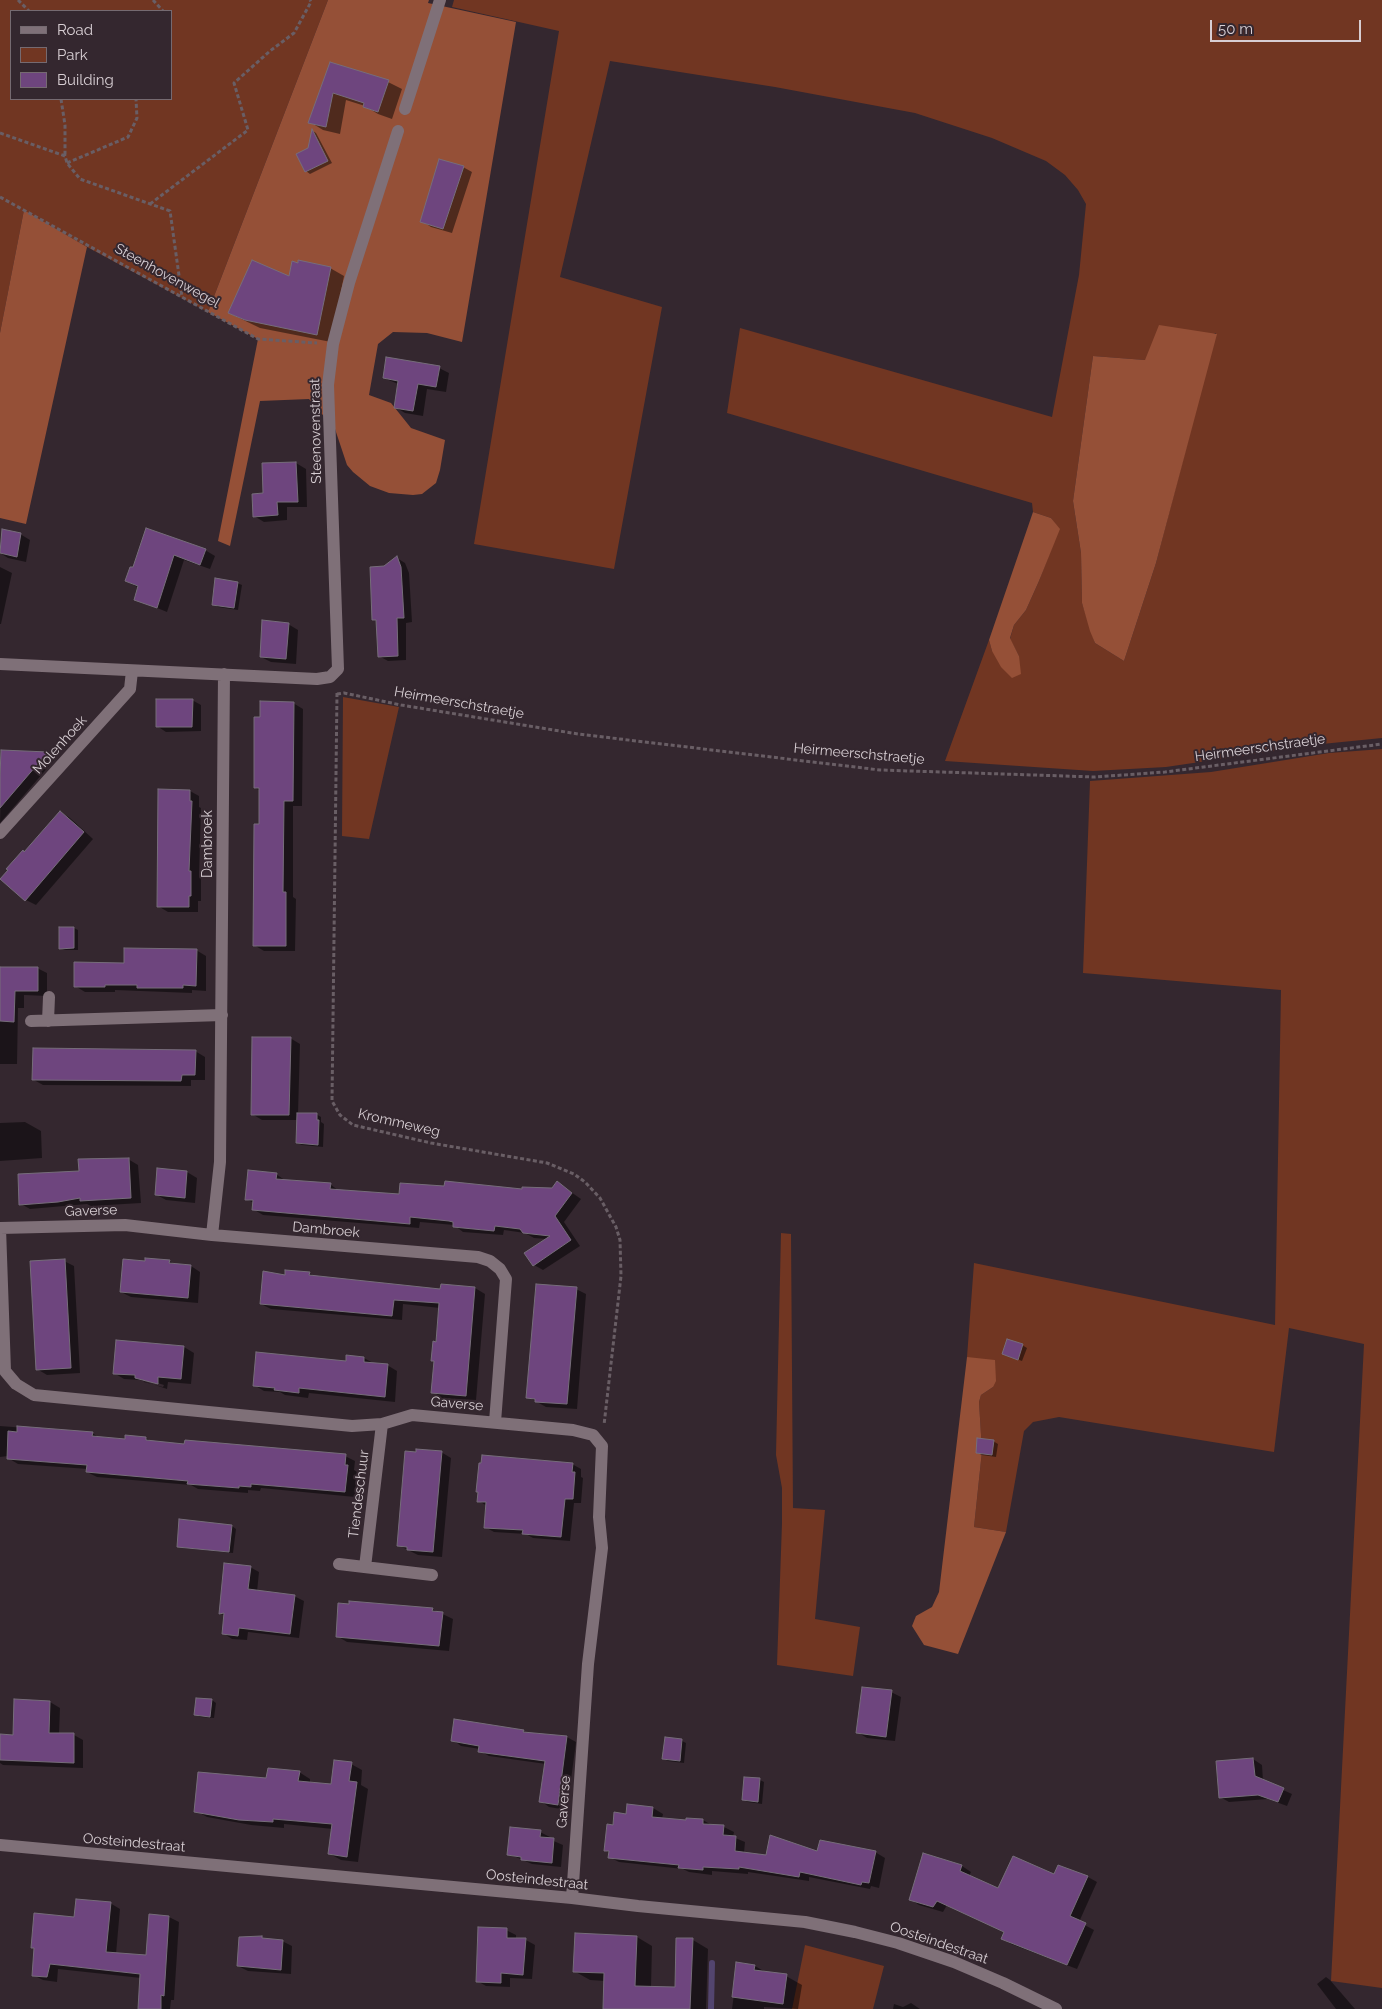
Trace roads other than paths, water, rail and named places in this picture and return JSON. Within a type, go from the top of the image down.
[{"type":"street","points":[[405,109],[440,0]]},
{"type":"street","name":"Steenovenstraat","points":[[224,674],[317,679],[330,676],[338,668],[328,385],[333,344],[349,283],[398,131]]},
{"type":"street","points":[[0,664],[224,674]]},
{"type":"street","name":"Molenhoek","points":[[0,834],[130,690],[132,671]]},
{"type":"street","name":"Dambroek","points":[[224,674],[220,1162],[212,1235],[478,1257],[490,1261],[500,1269],[506,1279],[495,1422]]},
{"type":"street","points":[[48,1021],[49,997]]},
{"type":"street","points":[[31,1021],[222,1015]]},
{"type":"street","name":"Gaverse","points":[[212,1235],[125,1225],[0,1228],[6,1371],[16,1384],[34,1395],[352,1426],[382,1424],[412,1415],[573,1430],[592,1435],[602,1446],[599,1517],[602,1548],[588,1664],[572,1898]]},
{"type":"street","name":"Tiendeschuur","points":[[365,1567],[382,1424]]},
{"type":"street","points":[[339,1564],[432,1576]]},
{"type":"street","name":"Oosteindestraat","points":[[0,1846],[572,1898],[805,1922],[898,1943],[954,1962],[1056,2009]]},
{"type":"waterway","points":[[711,2009],[712,1963]]}]
